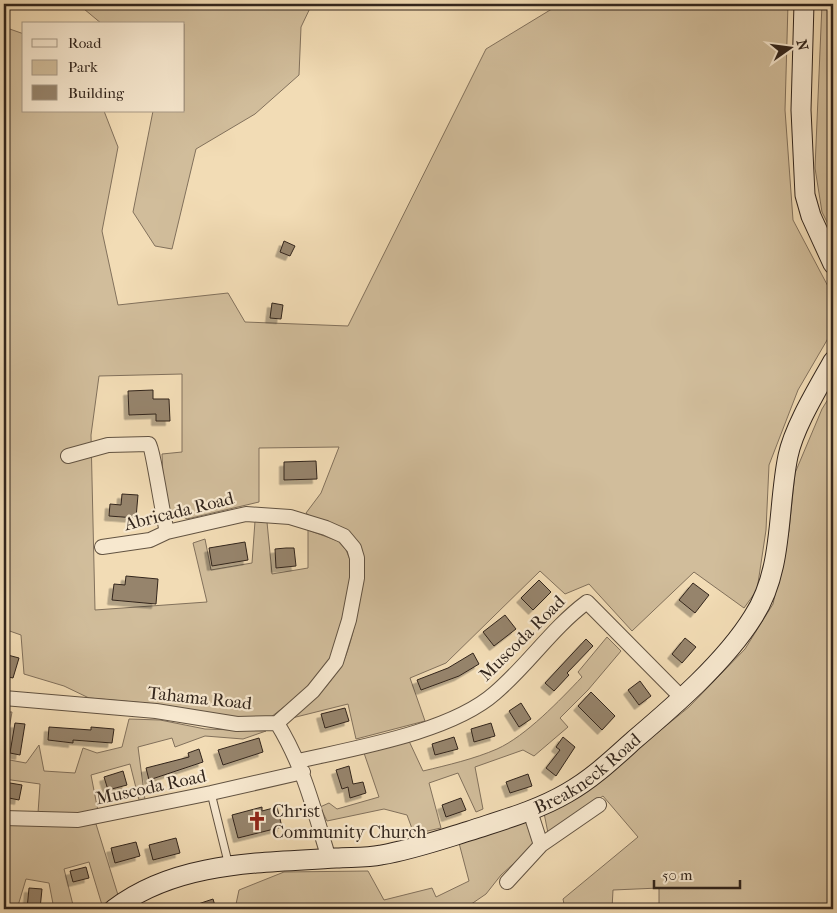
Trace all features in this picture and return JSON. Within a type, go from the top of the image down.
[{"type":"street","points":[[804,4],[802,110],[805,195],[811,216],[833,264]]},
{"type":"street","name":"Breakneck Road","points":[[114,909],[139,892],[173,877],[229,867],[381,856],[432,842],[530,811],[570,791],[592,776],[682,698],[736,640],[753,618],[767,594],[779,532],[782,485],[788,452],[812,398],[833,361]]},
{"type":"street","points":[[68,456],[108,445],[149,444],[154,453],[158,496],[167,532]]},
{"type":"street","name":"Abricada Road","points":[[102,547],[150,540],[167,532],[246,514],[290,517],[326,528],[344,536],[354,548],[357,558],[357,578],[349,620],[336,662],[314,691],[277,723]]},
{"type":"street","name":"Muscoda Road","points":[[4,818],[25,816],[78,820],[211,793],[427,728],[459,715],[493,695],[571,614],[587,602],[682,698]]},
{"type":"street","name":"Tahama Road","points":[[4,698],[156,711],[237,724],[277,723]]},
{"type":"street","points":[[277,723],[300,766],[329,859]]},
{"type":"street","points":[[507,882],[542,845],[599,804]]},
{"type":"street","points":[[530,811],[542,845]]},
{"type":"lane","points":[[211,793],[229,867]]},
{"type":"green space","points":[[78,4],[312,4],[301,27],[299,75],[255,114],[196,149],[172,249],[155,246],[133,212],[153,112],[185,112],[185,22],[100,22]]},
{"type":"green space","points":[[560,4],[788,4],[785,110],[793,220],[831,292],[833,321],[830,335],[798,390],[769,465],[766,530],[757,590],[744,608],[694,572],[632,631],[589,584],[565,594],[540,571],[446,663],[410,678],[425,721],[356,739],[348,704],[292,718],[319,694],[341,666],[350,643],[358,607],[363,571],[363,557],[360,547],[351,539],[306,513],[321,493],[339,447],[259,448],[259,502],[187,519],[168,508],[163,477],[162,454],[182,452],[182,374],[99,376],[91,435],[95,610],[207,602],[193,543],[205,539],[211,570],[252,563],[255,521],[267,522],[272,574],[308,568],[308,530],[338,541],[346,550],[351,562],[350,587],[332,659],[312,685],[271,717],[236,717],[157,704],[89,698],[64,686],[24,674],[21,635],[4,629],[4,27],[22,33],[22,112],[104,112],[118,147],[102,231],[118,305],[228,293],[245,322],[348,326],[486,49]]},
{"type":"green space","points":[[822,4],[833,4],[833,234],[822,212],[815,168]]},
{"type":"green space","points":[[833,391],[833,909],[659,909],[659,888],[613,890],[612,909],[565,909],[563,899],[638,837],[603,796],[548,833],[544,813],[597,782],[689,707],[745,649],[773,604],[789,531],[795,473],[822,409]]},
{"type":"green space","points":[[607,637],[621,651],[588,690],[560,718],[568,727],[534,756],[523,750],[475,767],[483,809],[476,812],[458,773],[429,783],[441,828],[414,834],[407,815],[384,809],[327,821],[320,807],[329,803],[337,809],[379,797],[364,753],[409,741],[423,771],[470,759],[497,749],[531,727],[564,696],[582,677],[578,672]]},
{"type":"green space","points":[[5,712],[12,712],[4,757]]},
{"type":"green space","points":[[129,719],[160,720],[205,729],[266,731],[243,739],[205,736],[175,747],[172,738],[138,747],[145,800],[139,800],[130,764],[91,775],[98,811],[78,815],[38,813],[40,784],[4,779],[4,759],[26,763],[39,745],[44,771],[75,773],[83,748],[97,753],[122,747]]},
{"type":"green space","points":[[526,822],[534,845],[501,875],[486,894],[464,909],[235,909],[239,890],[284,872],[368,871],[384,900],[432,888],[436,897],[469,881],[459,843]]},
{"type":"green space","points":[[4,823],[69,826],[96,824],[118,895],[102,905],[89,862],[64,869],[74,909],[54,909],[49,883],[26,879],[17,909],[4,909]]},
{"type":"building","points":[[284,241],[295,246],[290,256],[280,252]]},
{"type":"building","points":[[272,303],[283,305],[281,319],[270,318]]},
{"type":"building","points":[[153,390],[153,399],[169,399],[170,421],[156,421],[156,414],[129,415],[128,391]]},
{"type":"building","points":[[316,461],[317,479],[284,480],[284,462]]},
{"type":"building","points":[[122,494],[138,495],[136,518],[109,516],[110,504],[121,505]]},
{"type":"building","points":[[245,542],[248,560],[212,566],[209,548]]},
{"type":"building","points":[[294,548],[296,566],[276,568],[275,549]]},
{"type":"building","points":[[126,576],[158,579],[156,604],[112,600],[114,584],[125,585]]},
{"type":"building","points":[[539,580],[551,592],[533,610],[521,598]]},
{"type":"building","points":[[693,583],[709,595],[695,613],[679,600]]},
{"type":"building","points":[[505,615],[516,629],[494,646],[483,632]]},
{"type":"building","points":[[685,638],[696,647],[682,663],[672,654]]},
{"type":"building","points":[[586,639],[593,646],[567,673],[569,675],[554,691],[545,683]]},
{"type":"building","points":[[473,653],[479,664],[459,676],[421,690],[417,680],[448,668]]},
{"type":"building","points":[[4,654],[19,658],[13,678],[4,676]]},
{"type":"building","points":[[640,681],[651,696],[639,705],[628,690]]},
{"type":"building","points":[[591,692],[615,716],[602,730],[578,706]]},
{"type":"building","points":[[521,703],[531,719],[519,727],[509,711]]},
{"type":"building","points":[[345,708],[349,721],[325,728],[321,714]]},
{"type":"building","points":[[15,723],[25,724],[20,755],[10,753]]},
{"type":"building","points":[[491,723],[495,736],[474,742],[471,729]]},
{"type":"building","points":[[49,727],[91,730],[91,727],[114,729],[112,743],[73,740],[73,743],[48,740]]},
{"type":"building","points":[[454,737],[458,749],[435,755],[432,744]]},
{"type":"building","points":[[563,737],[575,747],[556,776],[546,768],[560,750],[556,747]]},
{"type":"building","points":[[259,738],[263,752],[223,765],[218,750]]},
{"type":"building","points":[[199,749],[203,762],[149,780],[146,768],[189,757],[188,753]]},
{"type":"building","points":[[349,766],[353,784],[363,782],[366,793],[350,798],[348,787],[342,789],[336,770]]},
{"type":"building","points":[[123,771],[127,785],[108,790],[104,777]]},
{"type":"building","points":[[528,774],[532,786],[510,793],[506,782]]},
{"type":"building","points":[[4,782],[22,785],[19,800],[4,797]]},
{"type":"building","points":[[461,798],[466,810],[446,817],[442,805]]},
{"type":"building","name":"Christ Community Church","points":[[262,807],[262,811],[277,807],[282,827],[238,838],[232,815]]},
{"type":"building","points":[[176,838],[180,853],[153,860],[149,845]]},
{"type":"building","points":[[136,842],[140,856],[115,863],[111,848]]},
{"type":"building","points":[[86,867],[89,878],[73,882],[70,871]]},
{"type":"building","points":[[29,888],[42,889],[40,909],[27,909]]},
{"type":"building","points":[[213,899],[216,909],[186,909],[186,908]]},
{"type":"place","name":"Christ Community Church","points":[[257,821]]}]
